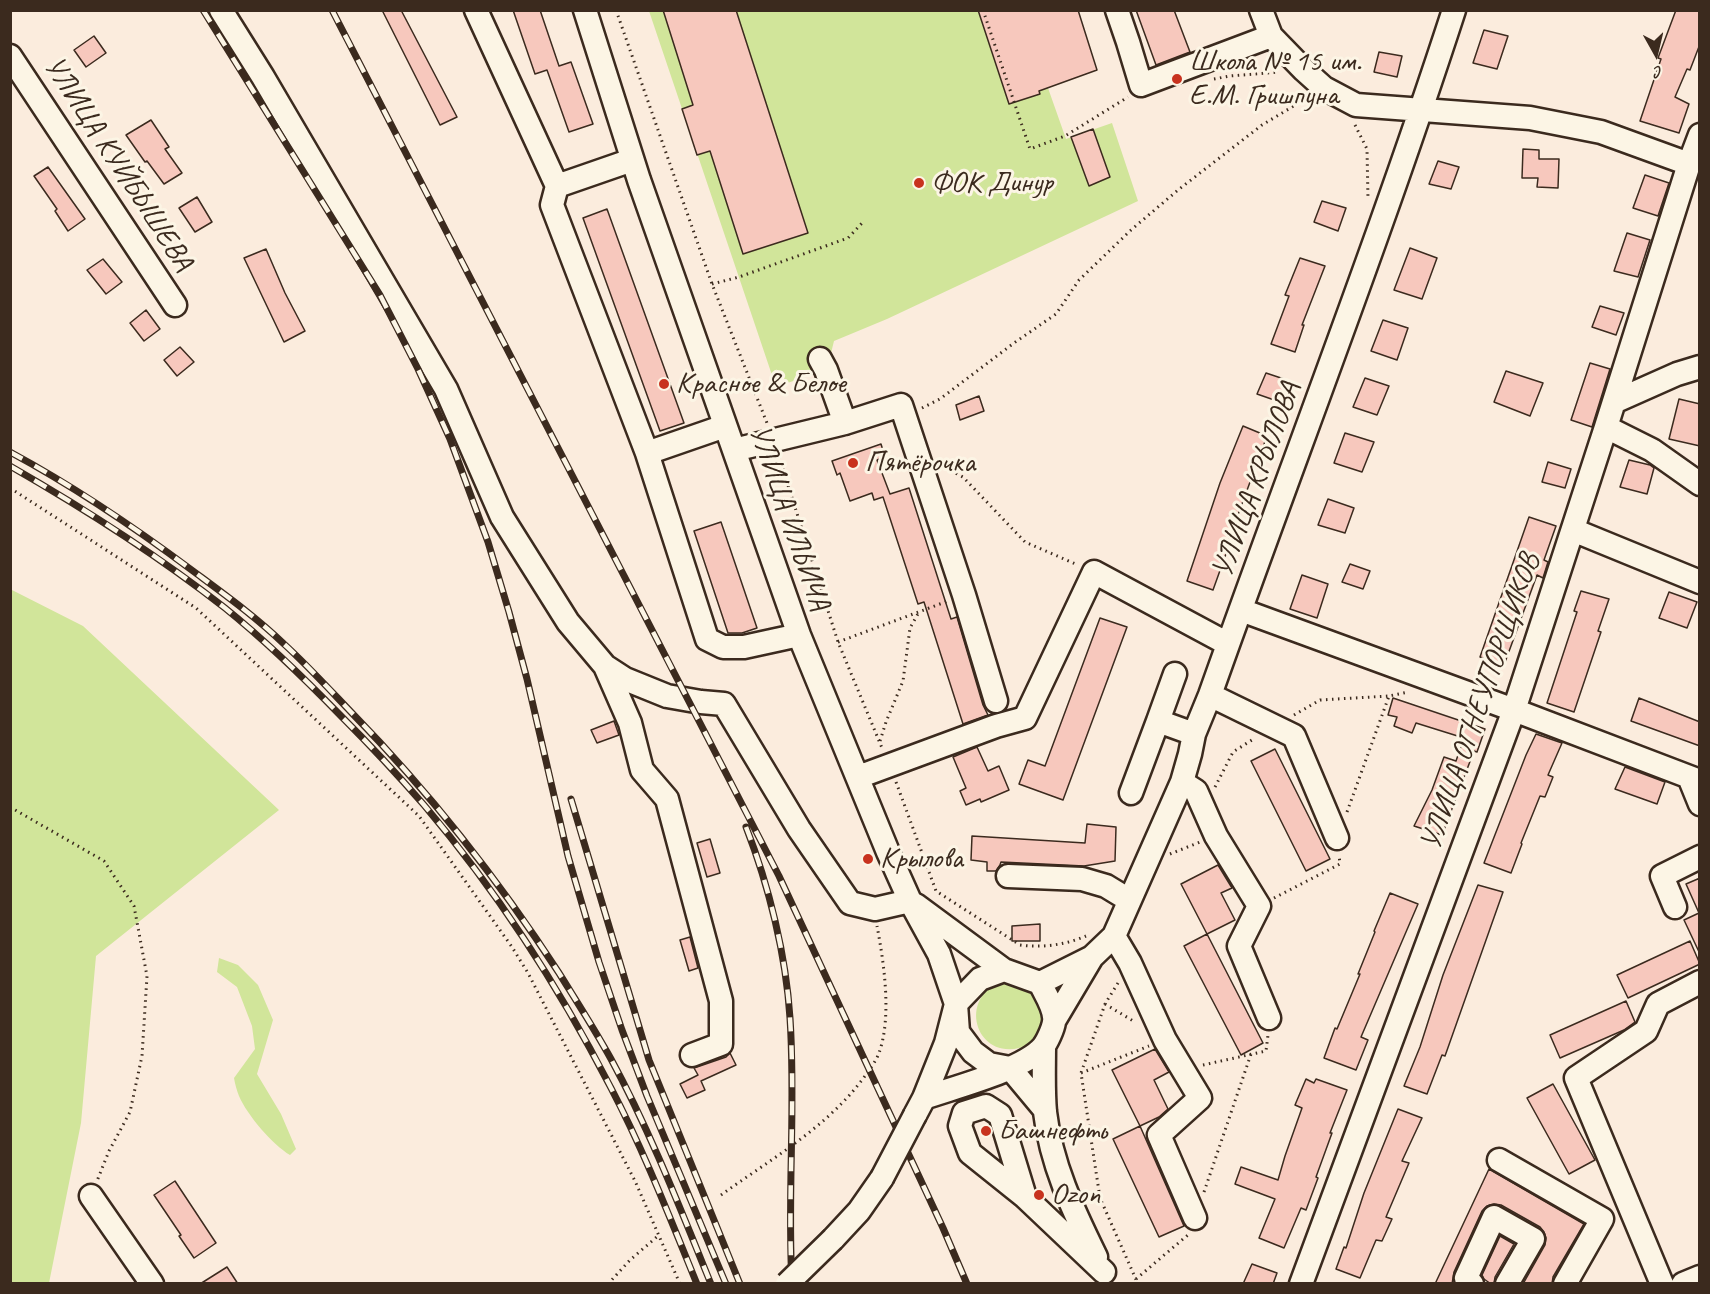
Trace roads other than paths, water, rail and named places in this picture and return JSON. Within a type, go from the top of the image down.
[{"type":"street","points":[[221,10],[263,77],[446,389],[502,517],[568,622],[605,666],[630,723],[642,770],[667,799],[721,1001],[721,1044],[692,1055]]},
{"type":"street","points":[[476,10],[557,186],[552,205],[646,453],[707,639],[723,647],[744,646],[799,635]]},
{"type":"street","name":"УЛИЦА ИЛЬИЧА","points":[[585,10],[632,160],[799,635],[888,852],[910,901],[939,954],[956,1004]]},
{"type":"street","points":[[1117,10],[1141,85],[1271,36]]},
{"type":"street","points":[[1262,10],[1271,36],[1304,70],[1332,92],[1356,105],[1530,118],[1601,132],[1689,164]]},
{"type":"street","name":"УЛИЦА КРЫЛОВА","points":[[1092,957],[1114,936],[1182,782],[1194,734],[1366,269],[1454,10]]},
{"type":"street","name":"УЛИЦА КУЙБЫШЕВА","points":[[10,56],[175,305]]},
{"type":"street","name":"УЛИЦА ОГНЕУПОРЩИКОВ","points":[[1301,1284],[1514,710],[1700,135]]},
{"type":"street","points":[[557,186],[632,160]]},
{"type":"street","points":[[820,359],[845,423]]},
{"type":"street","points":[[1614,402],[1677,374],[1700,367]]},
{"type":"street","points":[[734,450],[845,423],[901,405],[964,595],[996,701]]},
{"type":"street","points":[[646,453],[725,426]]},
{"type":"street","points":[[1606,427],[1652,450],[1700,484]]},
{"type":"street","points":[[1573,530],[1700,582]]},
{"type":"street","points":[[858,777],[996,726],[1025,718],[1094,572],[1228,645]]},
{"type":"street","points":[[1241,610],[1694,779],[1700,804]]},
{"type":"street","points":[[605,666],[625,679],[667,696],[724,704],[799,829],[850,903],[875,909],[910,901]]},
{"type":"street","points":[[1131,793],[1175,674]]},
{"type":"street","points":[[1210,695],[1294,736],[1337,838]]},
{"type":"street","points":[[1158,721],[1194,734]]},
{"type":"street","points":[[1182,782],[1196,791],[1216,836],[1259,906],[1239,946],[1269,1018]]},
{"type":"street","points":[[1675,907],[1662,876],[1700,857]]},
{"type":"street","points":[[1008,876],[1082,879],[1106,886],[1129,900]]},
{"type":"street","name":"УЛИЦА ИЛЬИЧА","points":[[910,901],[1004,970]]},
{"type":"street","points":[[1114,936],[1130,963],[1165,1040],[1200,1098],[1159,1135],[1195,1218]]},
{"type":"street","points":[[1040,983],[1092,957]]},
{"type":"street","points":[[1092,957],[1054,1021],[1044,1046],[1045,1110],[1060,1178],[1075,1215],[1107,1278]]},
{"type":"street","points":[[787,1284],[859,1211],[882,1178],[920,1106],[946,1043],[956,1004],[980,979],[1004,970],[1040,983],[1053,1008],[1054,1021]]},
{"type":"street","points":[[1662,1284],[1576,1078],[1646,1031],[1658,1004],[1700,982]]},
{"type":"street","points":[[956,1004],[958,1032],[973,1052],[989,1064],[1010,1068],[1045,1110]]},
{"type":"street","points":[[920,1106],[1026,1061],[1044,1046]]},
{"type":"street","points":[[1499,1160],[1602,1219],[1565,1284]]},
{"type":"street","points":[[91,1196],[152,1284]]},
{"type":"street","points":[[1025,1197],[1107,1278]]},
{"type":"street","points":[[1472,1284],[1466,1278],[1494,1217],[1533,1239],[1507,1284]]},
{"type":"street","points":[[1683,1284],[1700,1277]]},
{"type":"railway","points":[[203,10],[380,295],[418,369],[450,439],[488,542],[509,612],[568,856],[599,962],[647,1096],[726,1284]]},
{"type":"railway","points":[[332,10],[779,876],[967,1284]]},
{"type":"railway","points":[[10,452],[81,493],[126,523],[262,624],[293,652],[380,742],[435,805],[487,870],[536,938],[605,1048],[652,1142],[711,1284]]},
{"type":"railway","points":[[10,466],[120,533],[225,608],[313,688],[424,805],[502,906],[570,1013],[635,1136],[697,1284]]},
{"type":"railway","points":[[571,799],[649,1060],[740,1284]]},
{"type":"railway","points":[[746,827],[775,921],[788,994],[792,1051],[790,1217],[792,1284]]},
{"type":"place","name":"Школа № 15 им. Е.М. Гришпуна","points":[[1177,79]]},
{"type":"place","name":"ФОК Динур","points":[[919,183]]},
{"type":"place","name":"Красное & Белое","points":[[664,384]]},
{"type":"place","name":"Пятёрочка","points":[[853,463]]},
{"type":"place","name":"Крылова","points":[[868,859]]},
{"type":"place","name":"Башнефть","points":[[986,1131]]},
{"type":"place","name":"Ozon","points":[[1039,1195]]}]
